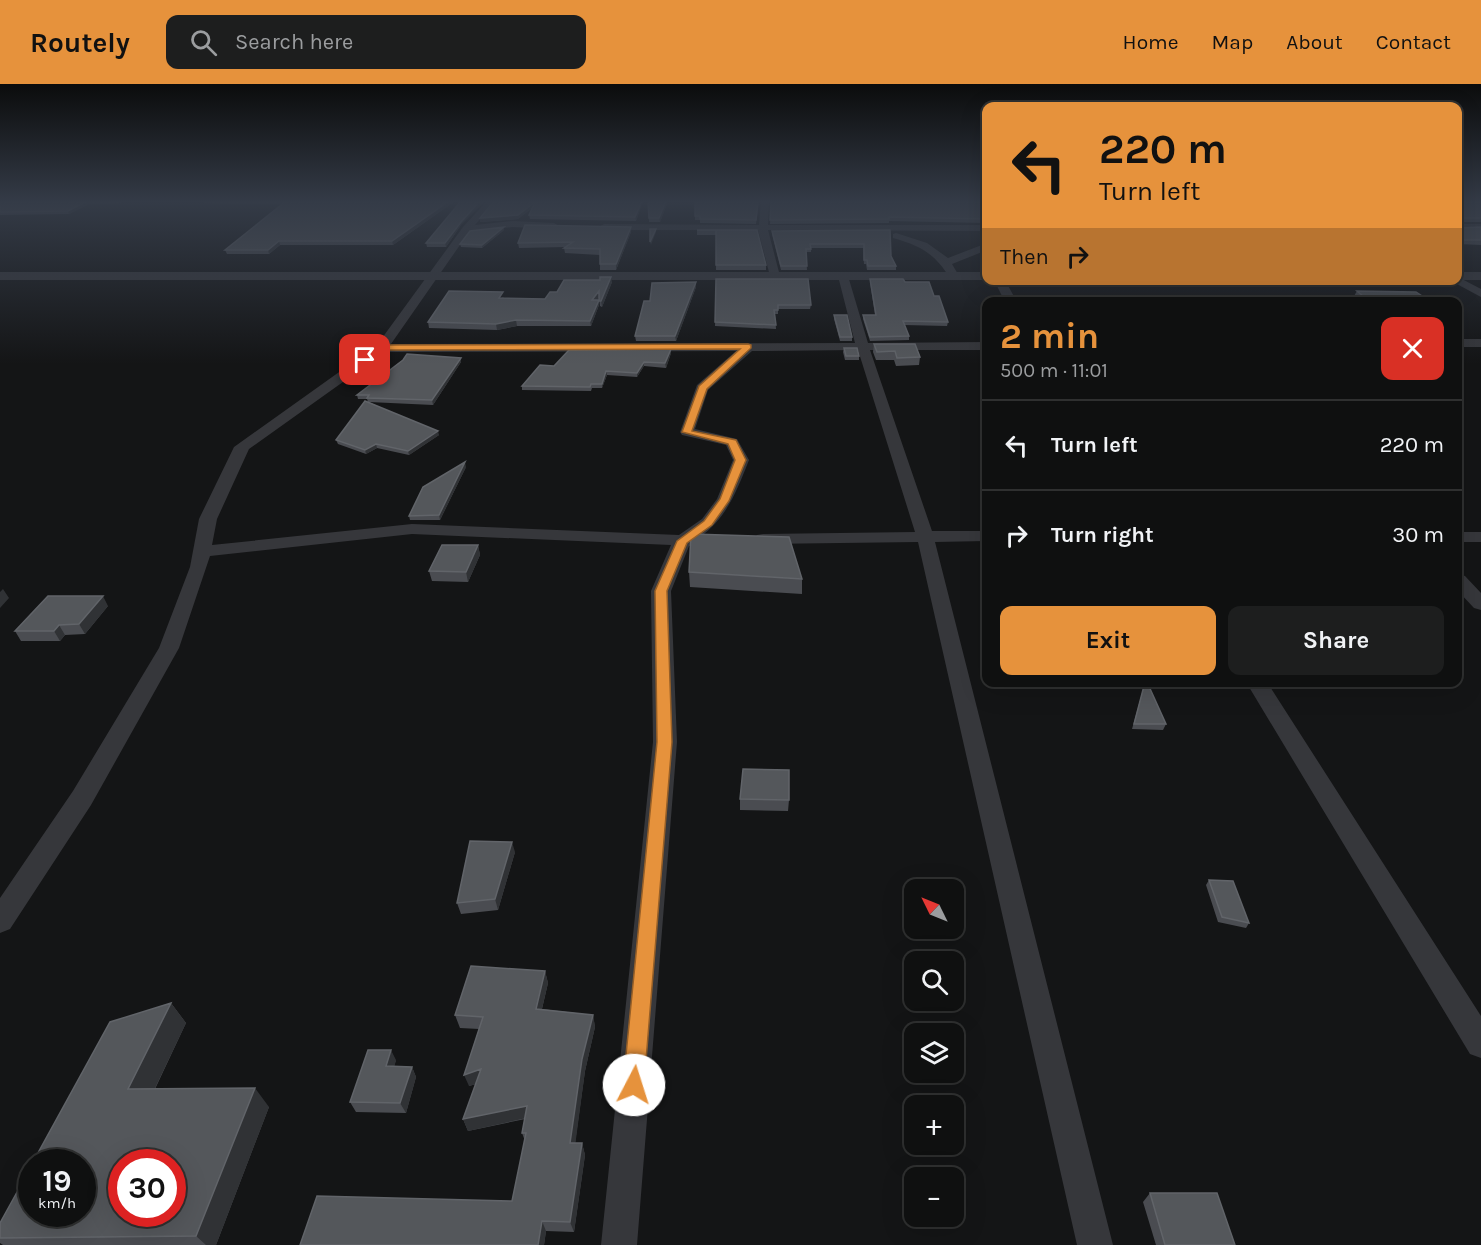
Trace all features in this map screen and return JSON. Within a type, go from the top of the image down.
[{"type":"street","points":[[0,921],[82,798],[169,648],[199,567],[208,519],[242,447],[382,348],[447,255]]},
{"type":"street","points":[[770,255],[775,276]]},
{"type":"street","points":[[940,255],[947,262],[954,276]]},
{"type":"street","points":[[947,262],[964,255]]},
{"type":"street","points":[[0,276],[982,276]]},
{"type":"street","points":[[843,276],[863,347],[925,536],[1095,1245]]},
{"type":"street","points":[[1462,276],[1481,276]]},
{"type":"street","points":[[1462,283],[1481,294]]},
{"type":"street","points":[[1462,343],[1481,343]]},
{"type":"street","points":[[619,1245],[665,742],[661,591],[682,541],[708,523],[725,499],[741,460],[732,442],[687,432],[702,388],[748,346]]},
{"type":"street","points":[[382,348],[982,346]]},
{"type":"street","points":[[201,552],[412,529],[682,541],[717,540]]},
{"type":"street","points":[[740,540],[982,536]]},
{"type":"street","points":[[1462,537],[1481,537]]},
{"type":"street","points":[[1462,584],[1481,604]]},
{"type":"street","points":[[1259,687],[1481,1043]]},
{"type":"building","points":[[600,255],[620,255],[616,264],[600,264]]},
{"type":"building","points":[[716,255],[763,255],[766,265],[716,265]]},
{"type":"building","points":[[778,255],[806,255],[807,266],[781,266]]},
{"type":"building","points":[[864,255],[891,255],[896,266],[868,266],[867,260],[864,260]]},
{"type":"building","points":[[600,277],[611,277],[601,301],[599,300],[590,321],[516,320],[496,324],[428,322],[449,291],[503,292],[499,298],[545,299],[550,292],[557,292],[564,280],[600,280]],"holes":[[[599,291],[599,300],[592,300]]]},
{"type":"building","points":[[716,279],[808,279],[811,305],[778,305],[778,310],[774,310],[776,325],[715,322]]},
{"type":"building","points":[[870,279],[929,282],[934,296],[939,296],[948,322],[903,321],[909,336],[870,337],[863,315],[876,315]]},
{"type":"building","points":[[696,282],[675,336],[635,336],[644,301],[650,301],[652,283]]},
{"type":"building","points":[[1357,291],[1416,292],[1424,297],[1364,297]]},
{"type":"building","points":[[834,315],[847,315],[852,337],[840,337]]},
{"type":"building","points":[[874,344],[915,344],[920,357],[897,358],[895,351],[877,352]]},
{"type":"building","points":[[844,348],[857,348],[859,356],[846,356]]},
{"type":"building","points":[[671,349],[665,363],[644,362],[637,373],[606,371],[602,384],[591,384],[590,387],[522,386],[540,365],[554,366],[569,350]]},
{"type":"building","points":[[407,354],[461,358],[432,400],[367,398],[369,395],[357,395],[403,360]]},
{"type":"building","points":[[365,401],[438,431],[408,451],[376,444],[365,450],[336,440]]},
{"type":"building","points":[[465,462],[439,515],[409,516],[423,487]]},
{"type":"building","points":[[691,534],[789,537],[802,579],[689,572]]},
{"type":"building","points":[[442,545],[478,545],[466,572],[429,571]]},
{"type":"building","points":[[48,596],[103,596],[79,624],[59,625],[54,631],[15,631]]},
{"type":"building","points":[[1144,687],[1149,687],[1166,724],[1134,724]]},
{"type":"building","points":[[743,769],[789,770],[789,800],[740,799]]},
{"type":"building","points":[[470,841],[512,842],[495,899],[457,903]]},
{"type":"building","points":[[1209,880],[1233,881],[1249,923],[1222,917]]},
{"type":"building","points":[[471,966],[545,971],[536,1009],[593,1015],[582,1059],[570,1143],[582,1143],[570,1222],[542,1221],[538,1245],[300,1245],[317,1196],[512,1201],[526,1133],[522,1133],[527,1106],[463,1119],[481,1069],[464,1075],[483,1017],[455,1015]]},
{"type":"building","points":[[171,1003],[128,1089],[255,1088],[196,1236],[0,1238],[0,1223],[18,1190],[18,1227],[96,1227],[96,1149],[40,1149],[110,1022]]},
{"type":"building","points":[[368,1050],[391,1050],[386,1066],[412,1067],[400,1103],[350,1102]]},
{"type":"building","points":[[1150,1193],[1217,1193],[1235,1245],[1165,1245]]},
{"type":"route","points":[[365,360],[382,348],[748,346],[702,388],[687,432],[732,442],[741,460],[725,499],[708,523],[682,541],[661,591],[665,742],[634,1085]]}]
